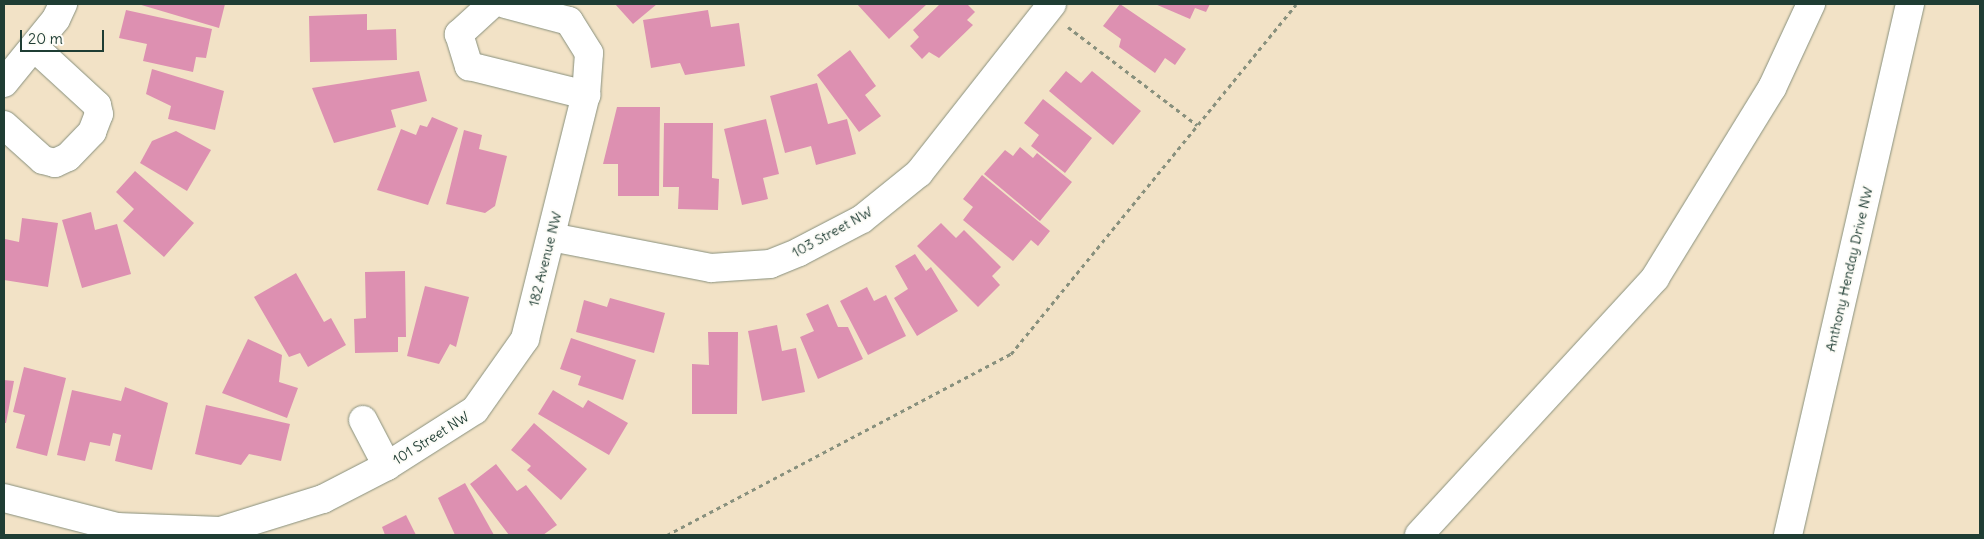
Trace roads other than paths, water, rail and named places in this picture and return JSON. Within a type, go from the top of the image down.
[{"type":"main road","points":[[4,83],[35,48],[63,4]]},
{"type":"main road","points":[[492,4],[459,34],[469,66],[586,95]]},
{"type":"main road","name":"182 Avenue NW","points":[[475,410],[525,339],[586,95],[589,53],[569,21],[505,4]]},
{"type":"main road","points":[[1419,535],[1656,278],[1772,88],[1811,4]]},
{"type":"main road","name":"Anthony Henday Drive NW","points":[[1788,535],[1910,4]]},
{"type":"main road","name":"103 Street NW","points":[[551,237],[711,268],[770,264],[799,252],[862,219],[919,173],[1049,7]]},
{"type":"main road","points":[[4,125],[43,160],[55,163],[68,158],[92,132],[99,114],[97,105],[35,48]]},
{"type":"main road","name":"101 Street NW","points":[[4,498],[117,527],[220,531],[324,499],[387,466],[475,410]]},
{"type":"main road","name":"101 Street NW","points":[[363,420],[387,466]]}]
